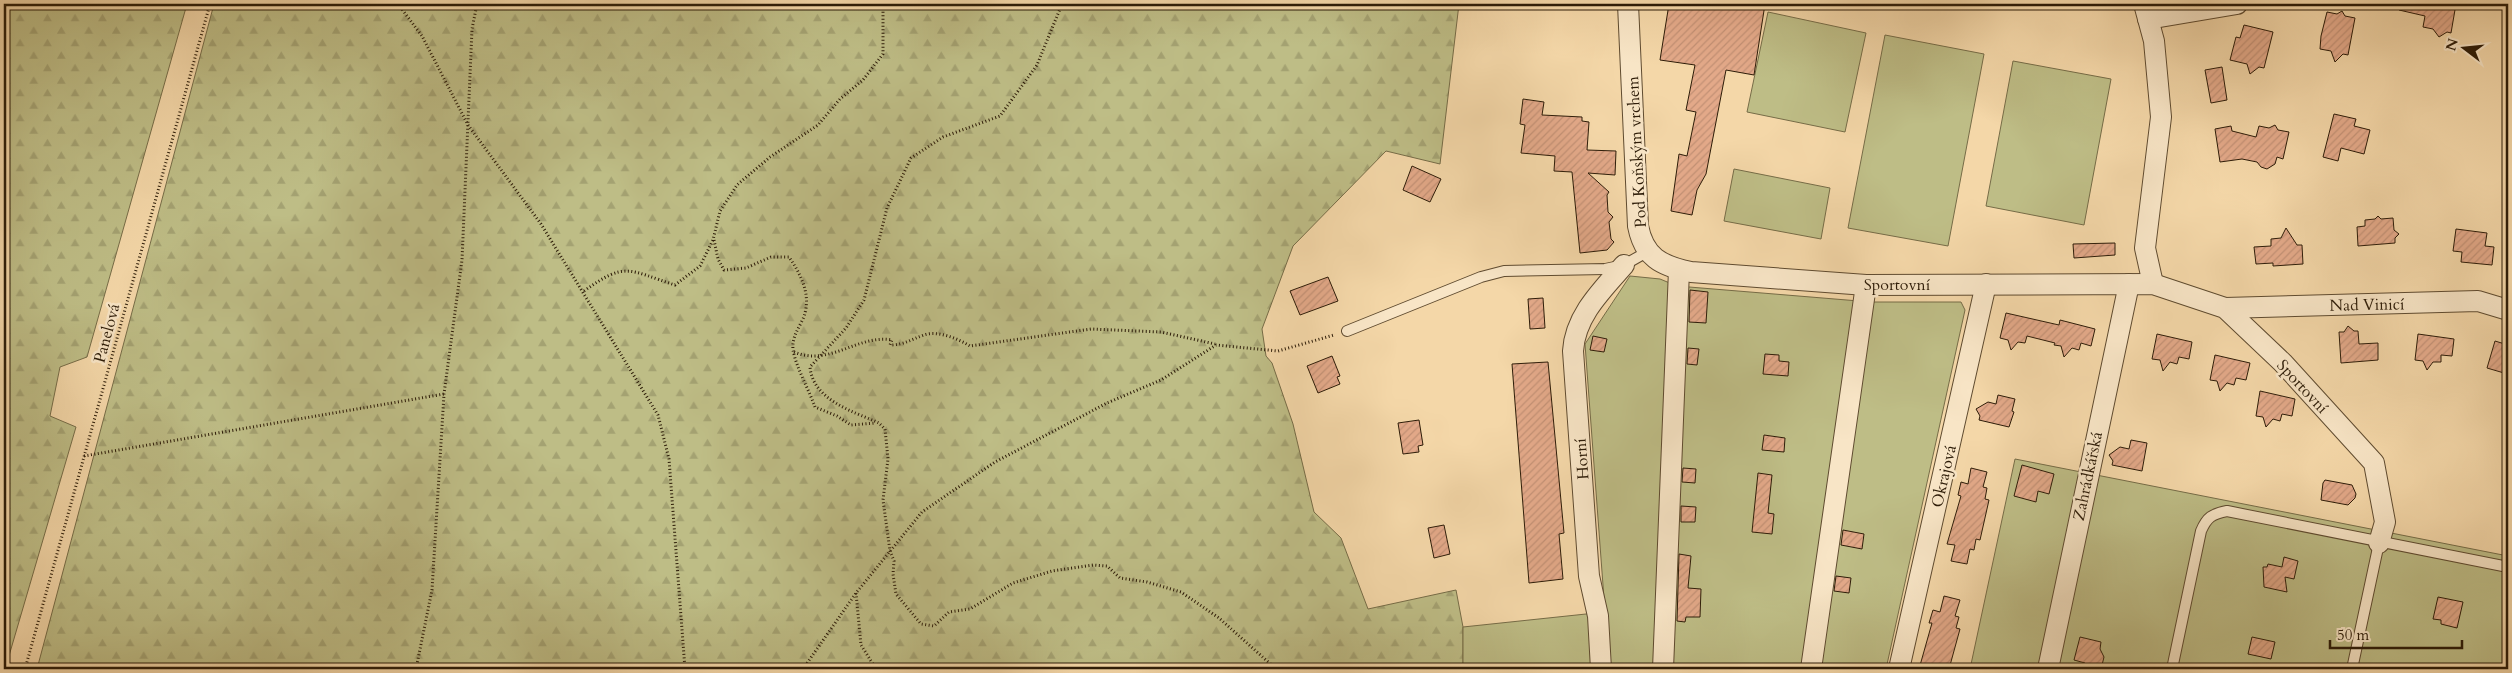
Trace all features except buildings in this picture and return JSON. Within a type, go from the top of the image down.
[{"type":"street","name":"Pod Koňským vrchem","points":[[1628,4],[1638,226],[1647,252]]},
{"type":"street","points":[[2153,284],[2145,248],[2161,118],[2154,42],[2146,11],[2238,4]]},
{"type":"street","name":"Sportovní","points":[[1647,252],[1665,265],[1678,270],[1866,285],[2153,284],[2225,308],[2283,363],[2374,463],[2385,522],[2379,543]]},
{"type":"street","name":"Horní","points":[[1601,669],[1598,616],[1589,576],[1573,351],[1574,338],[1579,324],[1590,306],[1624,265]]},
{"type":"street","points":[[1663,669],[1678,270]]},
{"type":"street","name":"Okrajová","points":[[1899,669],[1986,284]]},
{"type":"street","name":"Zahrádkářská","points":[[2048,669],[2129,284]]},
{"type":"street","points":[[1811,669],[1866,285]]},
{"type":"street","name":"Nad Vinicí","points":[[2225,308],[2478,301],[2508,310]]},
{"type":"lane","points":[[1347,331],[1481,277],[1504,271],[1583,270],[1624,265],[1647,252]]},
{"type":"lane","points":[[2172,669],[2202,531],[2206,520],[2212,514],[2227,511],[2379,543],[2508,567]]},
{"type":"lane","points":[[2352,669],[2379,543]]},
{"type":"path","name":"Panelová","points":[[24,669],[210,4]]},
{"type":"path","points":[[398,4],[422,36],[468,125],[541,224],[584,291],[658,415],[669,459],[685,669]]},
{"type":"path","points":[[416,669],[432,590],[444,394],[462,260],[472,29],[477,4]]},
{"type":"path","points":[[584,291],[608,274],[626,269],[675,285],[700,266],[713,240],[720,212],[737,185],[770,157],[818,125],[840,99],[863,80],[883,54],[883,4]]},
{"type":"path","points":[[1062,4],[1036,65],[1000,116],[943,137],[911,158],[888,208],[864,300],[846,328],[810,367],[811,380],[829,399],[879,423],[885,429],[887,452],[883,500],[890,551],[894,561],[893,574],[896,594],[921,624],[934,626],[949,612],[970,609],[1014,583],[1052,571],[1093,565],[1107,566],[1120,578],[1147,582],[1181,592],[1219,618],[1276,669]]},
{"type":"path","points":[[713,240],[718,259],[724,270],[746,268],[771,257],[789,257],[803,278],[806,299],[803,319],[794,334],[794,352],[815,407],[837,416],[851,425],[879,423]]},
{"type":"path","points":[[794,352],[819,357],[881,338],[892,340],[890,345],[903,345],[927,334],[959,339],[970,346],[1091,329],[1161,332],[1216,344],[1278,351],[1347,331]]},
{"type":"path","points":[[803,669],[856,593],[922,512],[995,462],[1108,403],[1161,380],[1216,344]]},
{"type":"path","points":[[84,456],[444,394]]},
{"type":"path","points":[[856,593],[861,645],[876,669]]},
{"type":"green space","points":[[4,4],[187,4],[87,357],[60,367],[50,416],[76,427],[6,666],[4,666]]},
{"type":"green space","points":[[214,4],[1459,4],[1440,164],[1386,151],[1293,246],[1262,329],[1266,356],[1272,363],[1293,424],[1314,512],[1341,538],[1368,609],[1456,590],[1463,627],[1463,669],[37,669]]},
{"type":"green space","points":[[1768,12],[1866,33],[1845,132],[1747,112]]},
{"type":"green space","points":[[1885,35],[1984,54],[1948,246],[1848,228]]},
{"type":"green space","points":[[2013,61],[2111,79],[2084,225],[1986,206]]},
{"type":"green space","points":[[1734,169],[1830,188],[1821,239],[1724,221]]},
{"type":"green space","points":[[1630,276],[1660,279],[1677,286],[1871,302],[1961,302],[1965,310],[1886,669],[1463,669],[1463,627],[1605,612],[1585,344]]},
{"type":"green space","points":[[2015,459],[2508,556],[2508,669],[1970,669]]}]
